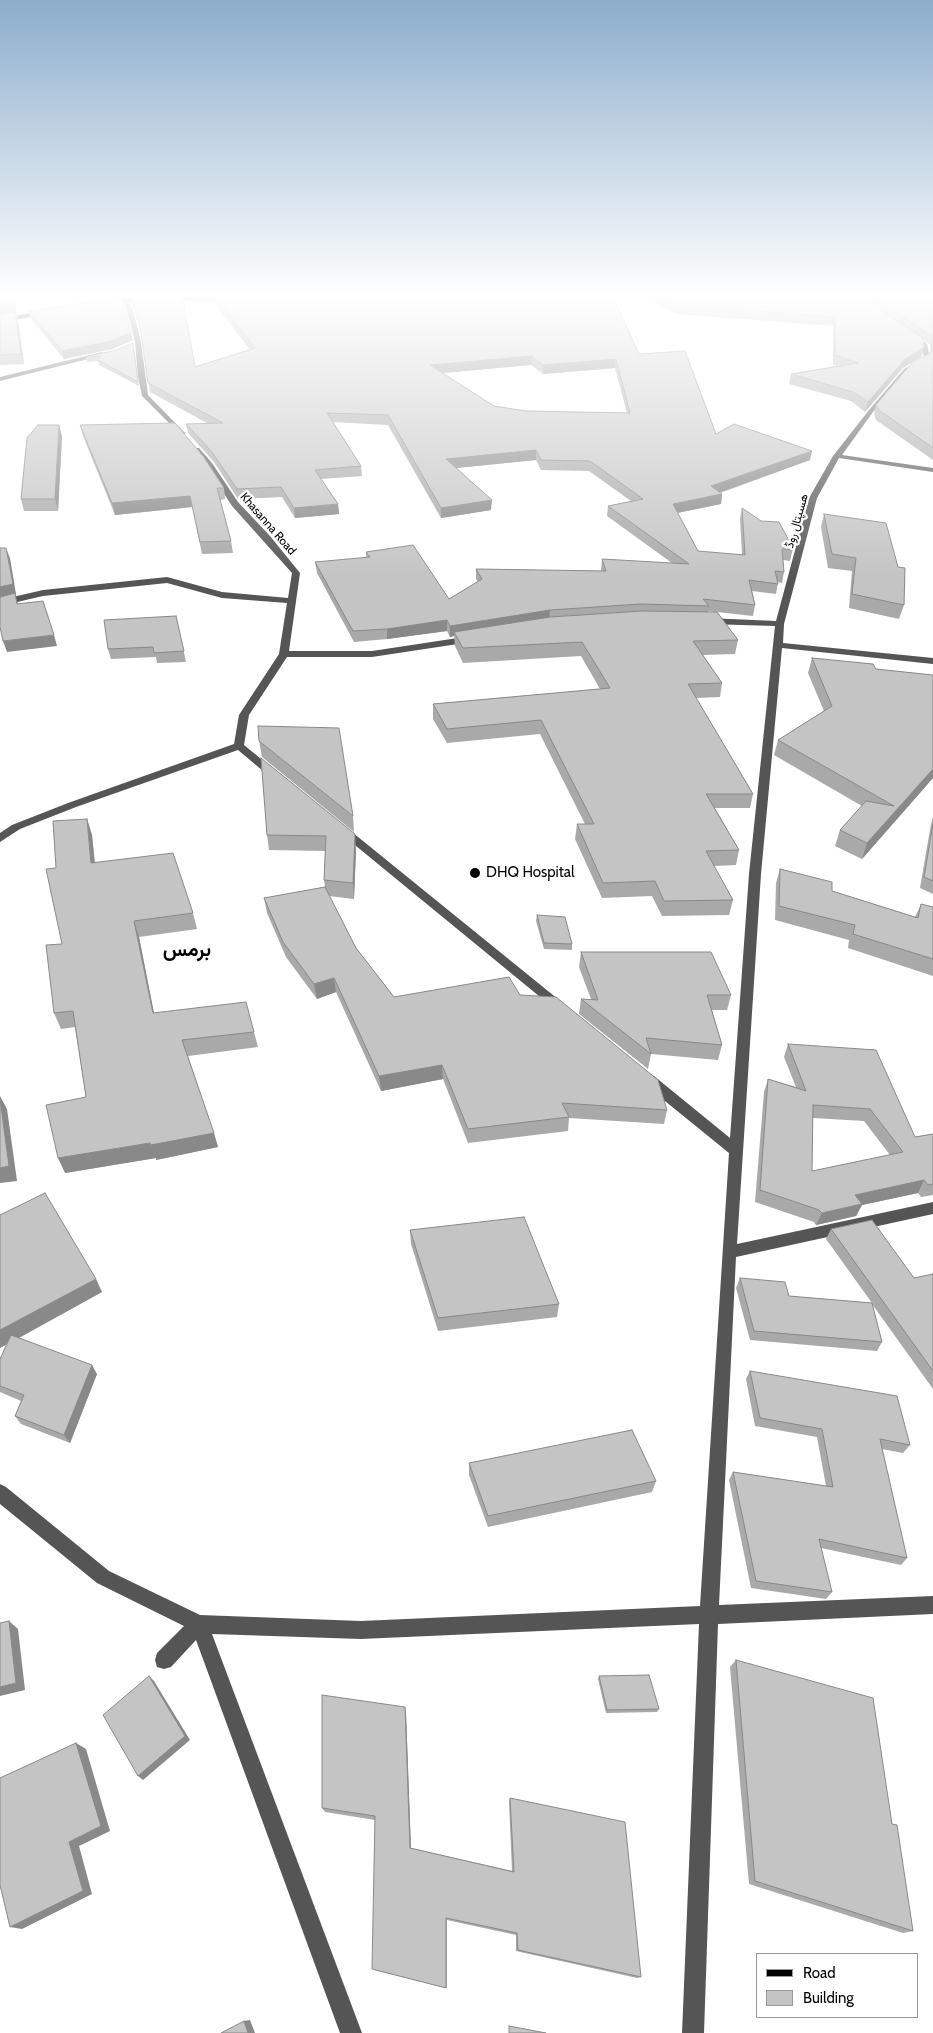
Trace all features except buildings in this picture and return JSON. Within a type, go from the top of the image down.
[{"type":"street","points":[[143,390],[145,396],[186,437]]},
{"type":"street","name":"ھسپتال روڈ","points":[[693,2033],[709,1614],[729,1252],[756,874],[780,624],[813,498],[837,456],[890,390]]},
{"type":"street","name":"Khasanna Road","points":[[192,444],[209,465],[235,504],[267,538],[296,574],[284,654]]},
{"type":"street","points":[[837,456],[933,470]]},
{"type":"street","points":[[0,603],[43,592],[167,580],[222,595],[292,601]]},
{"type":"street","points":[[698,621],[780,624]]},
{"type":"street","points":[[239,746],[244,715],[284,654],[372,654],[480,637]]},
{"type":"street","points":[[778,645],[933,661]]},
{"type":"street","points":[[239,746],[285,783]]},
{"type":"street","points":[[0,838],[16,827],[239,746]]},
{"type":"street","points":[[331,820],[568,1014]]},
{"type":"street","points":[[637,1070],[736,1151]]},
{"type":"street","points":[[729,1252],[933,1208]]},
{"type":"street","points":[[0,1493],[102,1577],[199,1624],[361,1630],[933,1605]]},
{"type":"street","points":[[164,1660],[199,1624]]},
{"type":"street","points":[[199,1624],[352,2033]]},
{"type":"place","name":"DHQ Hospital","points":[[475,873]]},
{"type":"district","name":"برمس","points":[[187,950]]}]
